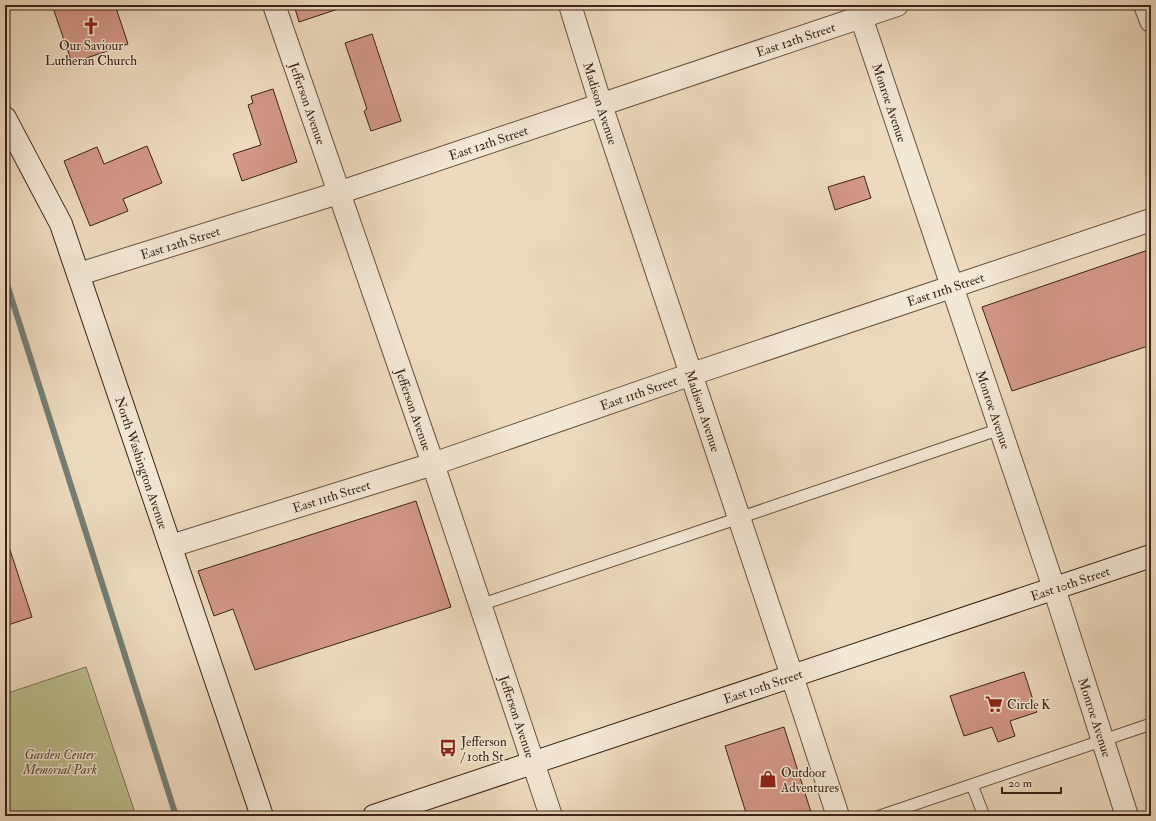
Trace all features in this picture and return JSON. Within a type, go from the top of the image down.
[{"type":"street","name":"Jefferson Avenue","points":[[274,5],[433,464],[551,816]]},
{"type":"street","name":"Madison Avenue","points":[[570,5],[601,105],[692,374],[838,816]]},
{"type":"street","name":"East 12th Street","points":[[79,274],[338,193],[601,105],[859,11],[897,5]]},
{"type":"street","points":[[1145,5],[1151,21]]},
{"type":"street","name":"Monroe Avenue","points":[[859,11],[1054,588],[1127,816]]},
{"type":"street","name":"North Washington Avenue","points":[[5,118],[61,224],[262,816]]},
{"type":"street","name":"East 11th Street","points":[[171,546],[433,464],[692,374],[1151,220]]},
{"type":"street","name":"East 10th Street","points":[[374,816],[1151,556]]},
{"type":"lane","points":[[480,605],[1000,429]]},
{"type":"lane","points":[[880,816],[1151,724]]},
{"type":"lane","points":[[972,785],[984,816]]},
{"type":"green space","name":"Garden Center Memorial Park","points":[[86,667],[136,816],[5,816],[5,694]]},
{"type":"building","name":"Our Saviour Lutheran Church","points":[[62,5],[115,5],[128,44],[72,63],[53,8]]},
{"type":"building","points":[[294,5],[341,5],[341,8],[299,22]]},
{"type":"building","points":[[372,34],[401,121],[371,131],[364,111],[367,109],[345,43]]},
{"type":"building","points":[[273,89],[297,162],[242,181],[233,154],[261,145],[248,105],[253,103],[251,96]]},
{"type":"building","points":[[147,146],[162,183],[123,199],[128,211],[90,226],[64,161],[97,147],[104,164]]},
{"type":"building","points":[[864,176],[871,198],[835,210],[828,187]]},
{"type":"building","points":[[1151,249],[1151,345],[1012,391],[982,307]]},
{"type":"building","points":[[416,501],[451,607],[255,670],[233,609],[214,616],[198,571]]},
{"type":"building","points":[[8,544],[32,617],[5,626],[5,545]]},
{"type":"building","points":[[1024,672],[1037,712],[1010,721],[1015,736],[998,742],[992,727],[964,736],[950,696]]},
{"type":"building","name":"Outdoor Adventures","points":[[784,727],[811,812],[798,816],[747,816],[725,746]]},
{"type":"waterway","points":[[5,278],[176,816]]},
{"type":"place","name":"Our Saviour Lutheran Church","points":[[91,26]]},
{"type":"place","name":"Circle K","points":[[994,704]]},
{"type":"place","name":"Jefferson / 10th St","points":[[448,748]]},
{"type":"place","name":"Outdoor Adventures","points":[[768,779]]}]
